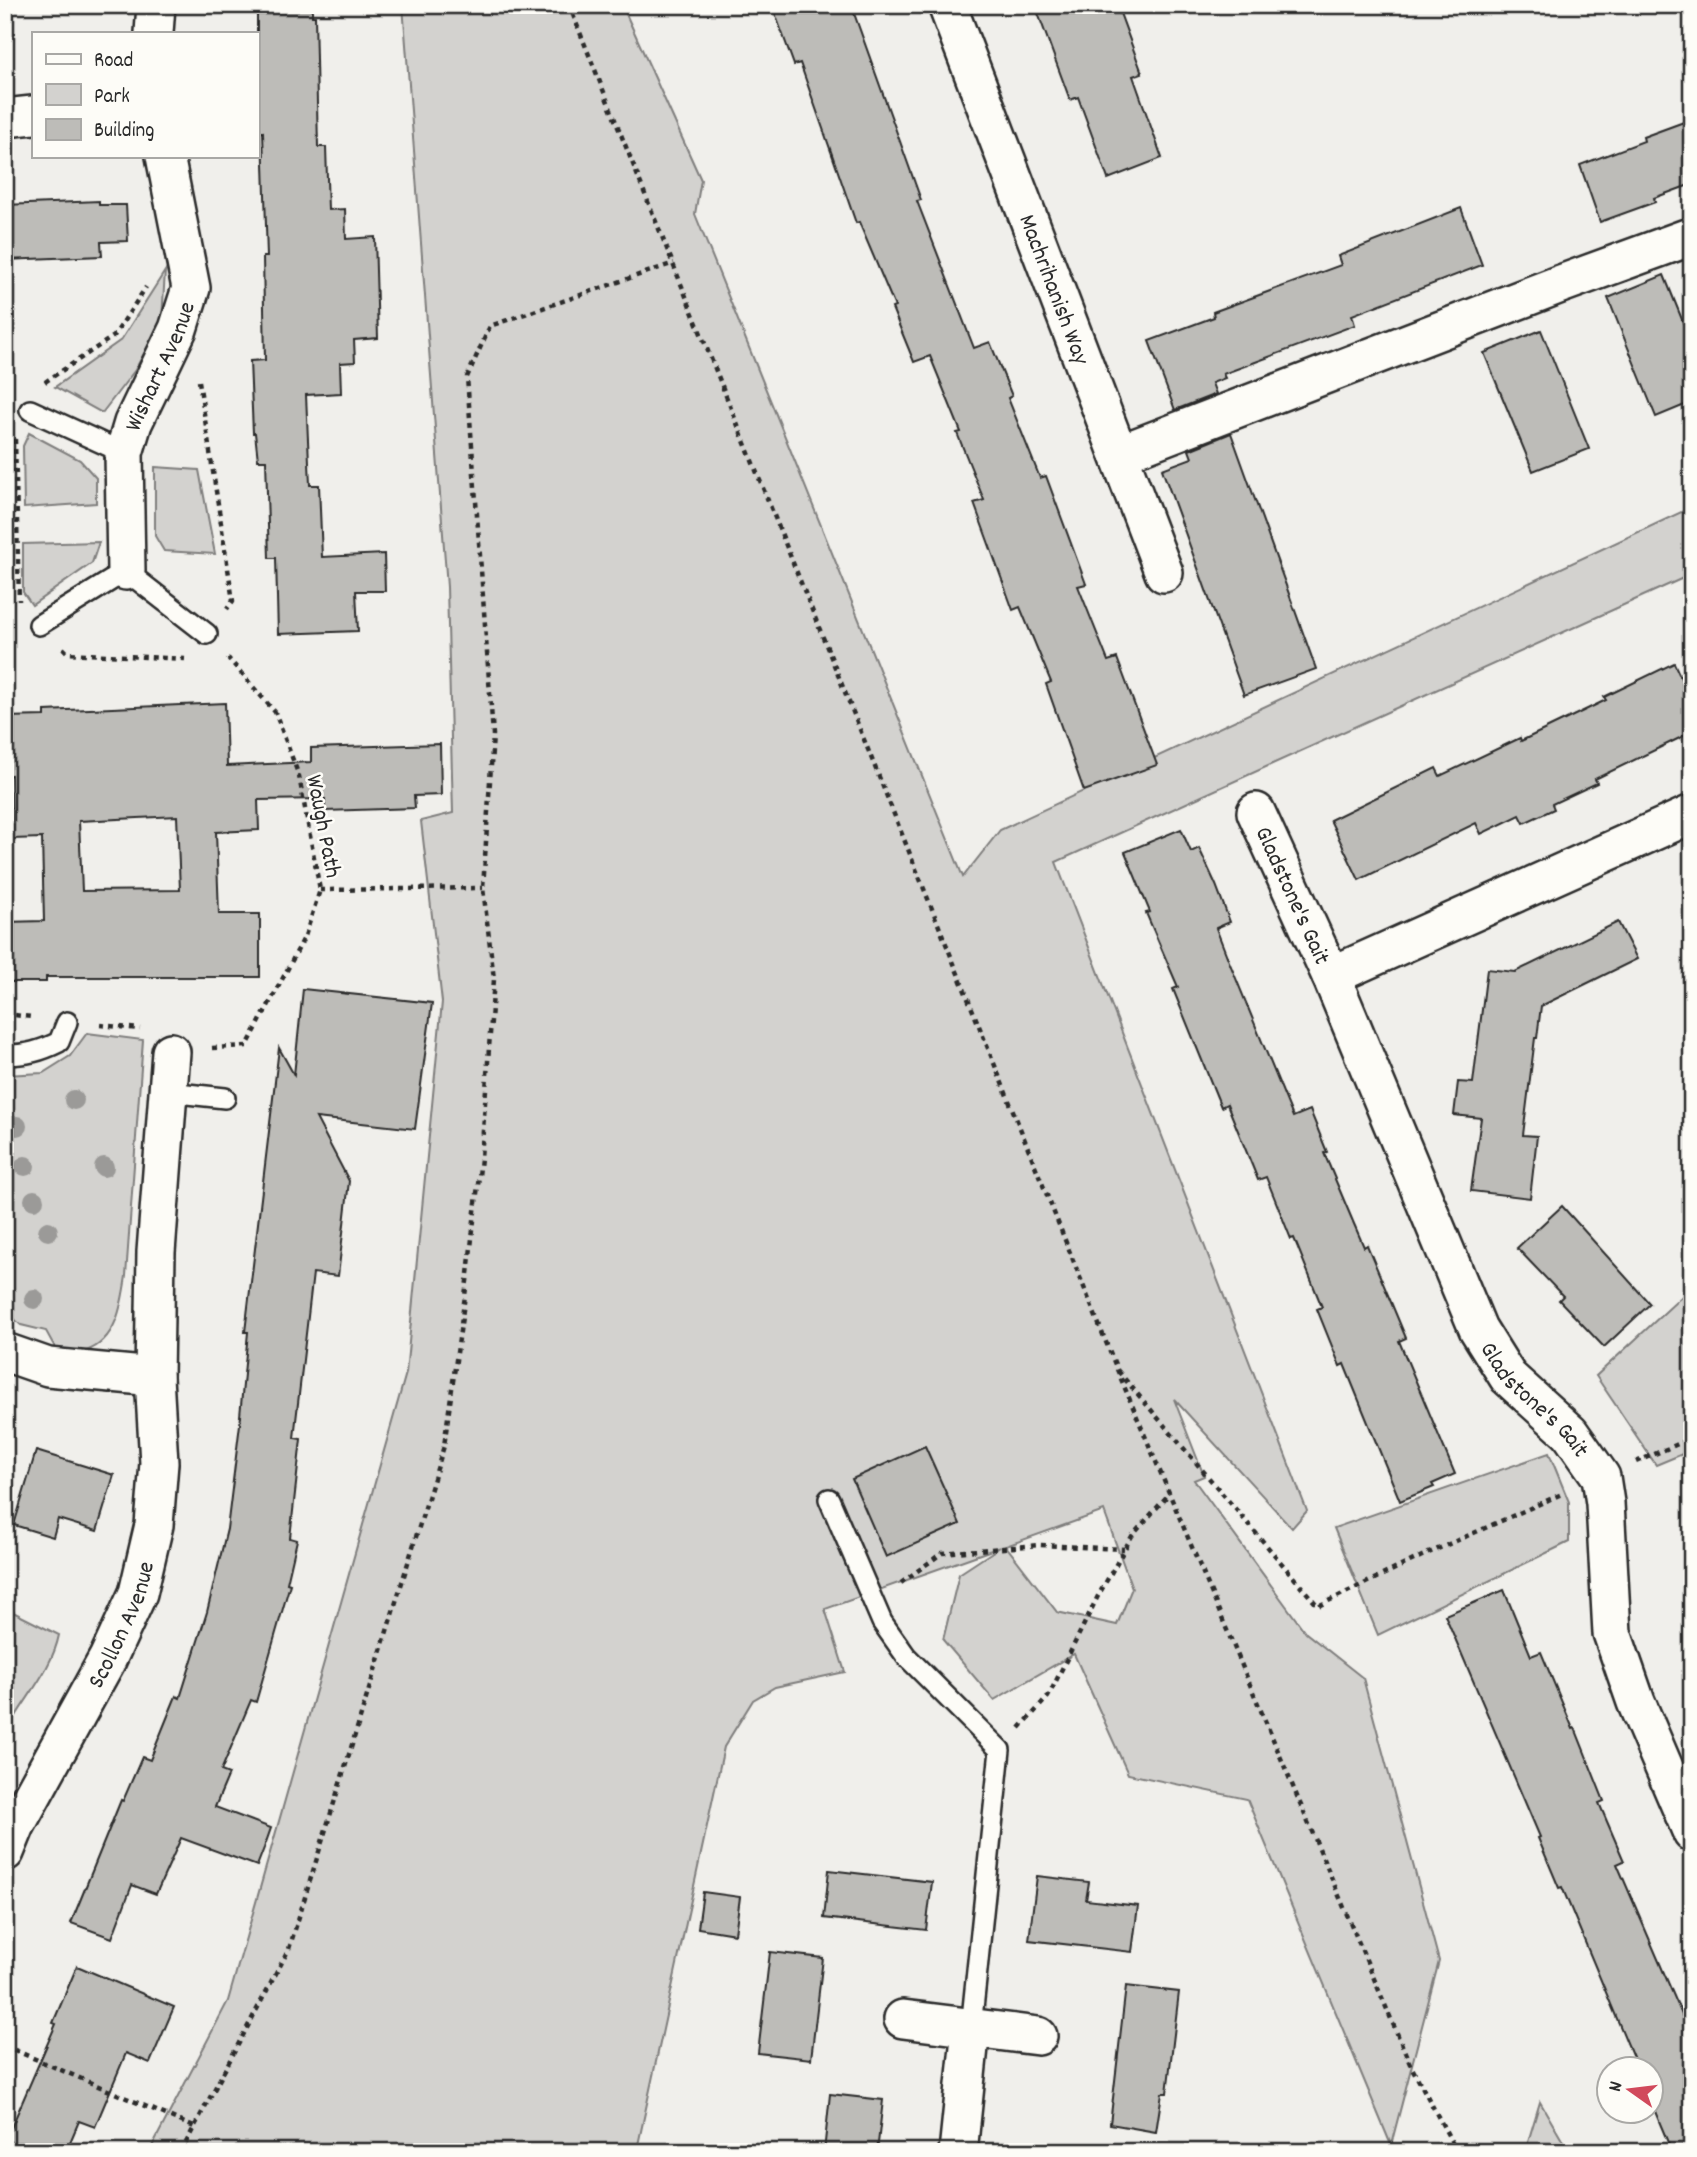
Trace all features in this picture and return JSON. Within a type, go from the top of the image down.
[{"type":"street","points":[[155,32],[156,5]]},
{"type":"street","name":"Machrihanish Way","points":[[947,5],[1164,573]]},
{"type":"street","points":[[5,118],[32,115]]},
{"type":"street","name":"Wishart Avenue","points":[[127,571],[124,453],[133,423],[178,329],[191,288],[165,158]]},
{"type":"street","points":[[1119,454],[1545,289],[1692,236]]},
{"type":"street","name":"Gladstone's Gait","points":[[1256,812],[1331,976],[1478,1329],[1508,1377],[1570,1433],[1601,1477],[1605,1503],[1612,1633],[1636,1702],[1692,1833]]},
{"type":"street","name":"Gladstone's Gait","points":[[1331,976],[1692,814]]},
{"type":"street","name":"Scollon Avenue","points":[[5,1852],[16,1825],[108,1658],[138,1593],[154,1525],[159,1463],[154,1377],[156,1252],[171,1052]]},
{"type":"street","points":[[5,1352],[48,1367],[154,1377]]},
{"type":"street","points":[[904,2019],[1038,2036]]},
{"type":"street","points":[[958,2152],[971,2028]]},
{"type":"lane","name":"Wishart Avenue","points":[[30,410],[124,453]]},
{"type":"lane","points":[[39,625],[127,571],[207,634]]},
{"type":"lane","points":[[5,1055],[41,1051],[59,1042],[67,1022]]},
{"type":"lane","points":[[168,1092],[225,1098]]},
{"type":"lane","points":[[829,1499],[882,1622],[906,1656],[1000,1750],[971,2028]]},
{"type":"path","points":[[569,5],[1116,1367],[1410,2064],[1457,2152]]},
{"type":"path","points":[[181,2152],[289,1949],[444,1446],[481,1158],[494,979],[483,888],[494,735],[467,377],[490,326],[674,263]]},
{"type":"path","name":"Waugh Path","points":[[171,1052],[247,1046],[305,936],[320,890],[299,776],[275,712],[207,634]]},
{"type":"path","points":[[320,890],[483,888]]},
{"type":"path","points":[[1116,1367],[1318,1606],[1423,1556],[1692,1438]]},
{"type":"path","points":[[1000,1750],[1048,1697],[1124,1549],[1169,1494]]},
{"type":"path","points":[[874,1603],[942,1553],[1039,1545],[1124,1549]]},
{"type":"path","points":[[5,2046],[194,2127]]},
{"type":"green space","points":[[403,5],[622,5],[701,180],[695,214],[963,877],[1000,830],[1692,507],[1692,574],[1056,862],[1307,1511],[1292,1528],[1174,1399],[1204,1476],[1194,1480],[1306,1633],[1363,1678],[1439,1961],[1391,2145],[1247,1799],[1128,1774],[1074,1654],[994,1700],[943,1640],[959,1574],[1000,1547],[825,1609],[845,1672],[775,1687],[753,1700],[724,1747],[638,2145],[622,2152],[149,2152],[228,2001],[406,1373],[442,1002],[421,821],[453,813],[447,587]],"holes":[[[1104,1511],[1132,1588],[1117,1625],[1057,1612],[1006,1546]]]},
{"type":"green space","points":[[165,271],[162,320],[135,370],[102,413],[55,387],[121,340]]},
{"type":"green space","points":[[29,433],[80,460],[96,478],[96,503],[24,508],[23,446]]},
{"type":"green space","points":[[155,467],[199,470],[215,554],[164,551],[155,536]]},
{"type":"green space","points":[[99,542],[92,563],[32,605],[23,592],[23,544]]},
{"type":"green space","points":[[87,1033],[143,1040],[126,1276],[116,1320],[105,1339],[86,1351],[58,1353],[46,1331],[21,1325],[5,1311],[5,1075],[43,1073],[70,1056]]},
{"type":"green space","points":[[1692,1287],[1692,1450],[1656,1465],[1596,1376]]},
{"type":"green space","points":[[1549,1453],[1569,1502],[1569,1542],[1378,1635],[1334,1528]]},
{"type":"green space","points":[[5,1608],[59,1635],[47,1667],[16,1716],[5,1712]]},
{"type":"green space","points":[[1540,2102],[1569,2152],[1525,2152]]},
{"type":"building","points":[[257,5],[312,5],[312,16],[315,16],[318,147],[326,147],[328,210],[345,209],[346,239],[375,237],[378,338],[354,340],[355,362],[340,363],[341,393],[306,395],[310,485],[319,485],[322,557],[384,554],[385,591],[356,591],[358,631],[278,634],[276,558],[269,558],[266,460],[258,460],[253,433],[250,361],[265,360],[263,257],[267,257],[263,132],[259,133]]},
{"type":"building","points":[[772,5],[851,5],[921,200],[917,201],[974,348],[990,342],[1012,396],[1008,398],[1040,478],[1046,476],[1086,584],[1078,586],[1108,661],[1117,658],[1157,765],[1084,791],[1046,684],[1051,682],[1020,607],[1013,610],[974,503],[984,500],[957,433],[961,432],[930,356],[914,362],[892,308],[895,307],[859,222],[856,223],[800,63],[794,65]]},
{"type":"building","points":[[1035,5],[1117,5],[1142,73],[1133,76],[1162,158],[1108,179],[1078,97],[1070,100]]},
{"type":"building","points":[[1692,119],[1692,184],[1654,198],[1655,202],[1600,222],[1580,165],[1644,141],[1643,137]]},
{"type":"building","points":[[99,201],[99,205],[126,205],[128,241],[101,242],[102,256],[5,260],[5,205]]},
{"type":"building","points":[[1461,208],[1482,265],[1352,315],[1355,325],[1223,374],[1225,378],[1212,383],[1216,394],[1175,410],[1149,341],[1214,317],[1213,312],[1341,265],[1338,256]]},
{"type":"building","points":[[1664,275],[1692,344],[1692,402],[1656,417],[1608,298]]},
{"type":"building","points":[[1541,330],[1589,449],[1533,471],[1484,353]]},
{"type":"building","points":[[1231,433],[1316,669],[1244,695],[1162,469],[1192,458],[1189,450]]},
{"type":"building","points":[[1674,663],[1692,702],[1692,732],[1595,779],[1597,783],[1552,804],[1554,809],[1524,823],[1520,815],[1481,834],[1476,823],[1359,880],[1330,820],[1436,768],[1440,776],[1520,738],[1521,741]]},
{"type":"building","points":[[225,703],[227,766],[311,762],[311,748],[440,744],[441,795],[414,796],[415,808],[325,811],[325,799],[258,800],[259,830],[216,832],[219,914],[260,914],[260,977],[46,977],[46,982],[5,982],[5,922],[44,921],[42,838],[12,839],[11,775],[5,776],[5,717],[45,716],[45,711]],"holes":[[[177,816],[180,890],[82,891],[79,821]]]},
{"type":"building","points":[[1181,829],[1191,852],[1199,848],[1216,885],[1230,922],[1216,928],[1228,959],[1293,1117],[1310,1110],[1327,1152],[1324,1153],[1406,1338],[1399,1341],[1455,1474],[1432,1484],[1434,1487],[1400,1501],[1344,1364],[1340,1366],[1317,1309],[1322,1307],[1294,1238],[1291,1239],[1266,1177],[1258,1180],[1227,1104],[1221,1107],[1173,989],[1178,987],[1146,913],[1150,912],[1125,852]]},
{"type":"building","points":[[1618,922],[1637,959],[1541,1006],[1523,1135],[1537,1136],[1530,1198],[1471,1191],[1481,1118],[1454,1115],[1458,1082],[1473,1083],[1487,969],[1515,972]]},
{"type":"building","points":[[303,989],[432,1003],[415,1129],[316,1118],[349,1181],[338,1276],[313,1273],[294,1438],[301,1439],[290,1538],[297,1540],[287,1583],[290,1584],[256,1702],[251,1700],[221,1771],[229,1774],[215,1807],[271,1828],[264,1848],[257,1866],[181,1838],[156,1894],[132,1885],[112,1938],[71,1923],[121,1800],[123,1801],[142,1757],[150,1760],[176,1696],[180,1698],[207,1612],[227,1529],[241,1416],[248,1332],[245,1332],[279,1048],[294,1075]]},
{"type":"building","points":[[1562,1206],[1650,1304],[1604,1347],[1559,1300],[1563,1296],[1517,1248]]},
{"type":"building","points":[[925,1446],[960,1524],[886,1557],[852,1479]]},
{"type":"building","points":[[36,1451],[114,1475],[97,1531],[58,1519],[53,1537],[14,1525]]},
{"type":"building","points":[[1504,1590],[1531,1656],[1541,1652],[1604,1801],[1599,1803],[1624,1861],[1617,1864],[1692,2038],[1692,2152],[1672,2152],[1661,2126],[1666,2126],[1666,2056],[1633,2056],[1445,1615]]},
{"type":"building","points":[[829,1870],[932,1882],[926,1930],[824,1918]]},
{"type":"building","points":[[1037,1876],[1089,1882],[1086,1900],[1138,1906],[1132,1952],[1029,1940]]},
{"type":"building","points":[[703,1892],[740,1897],[735,1934],[698,1928]]},
{"type":"building","points":[[770,1952],[823,1958],[811,2059],[758,2053]]},
{"type":"building","points":[[77,1966],[174,2007],[150,2063],[126,2053],[95,2127],[79,2121],[66,2152],[5,2152],[5,2142],[56,2024],[53,2023]]},
{"type":"building","points":[[1126,1986],[1179,1992],[1167,2093],[1162,2093],[1156,2132],[1110,2124]]},
{"type":"building","points":[[830,2094],[883,2100],[877,2152],[824,2152]]}]
